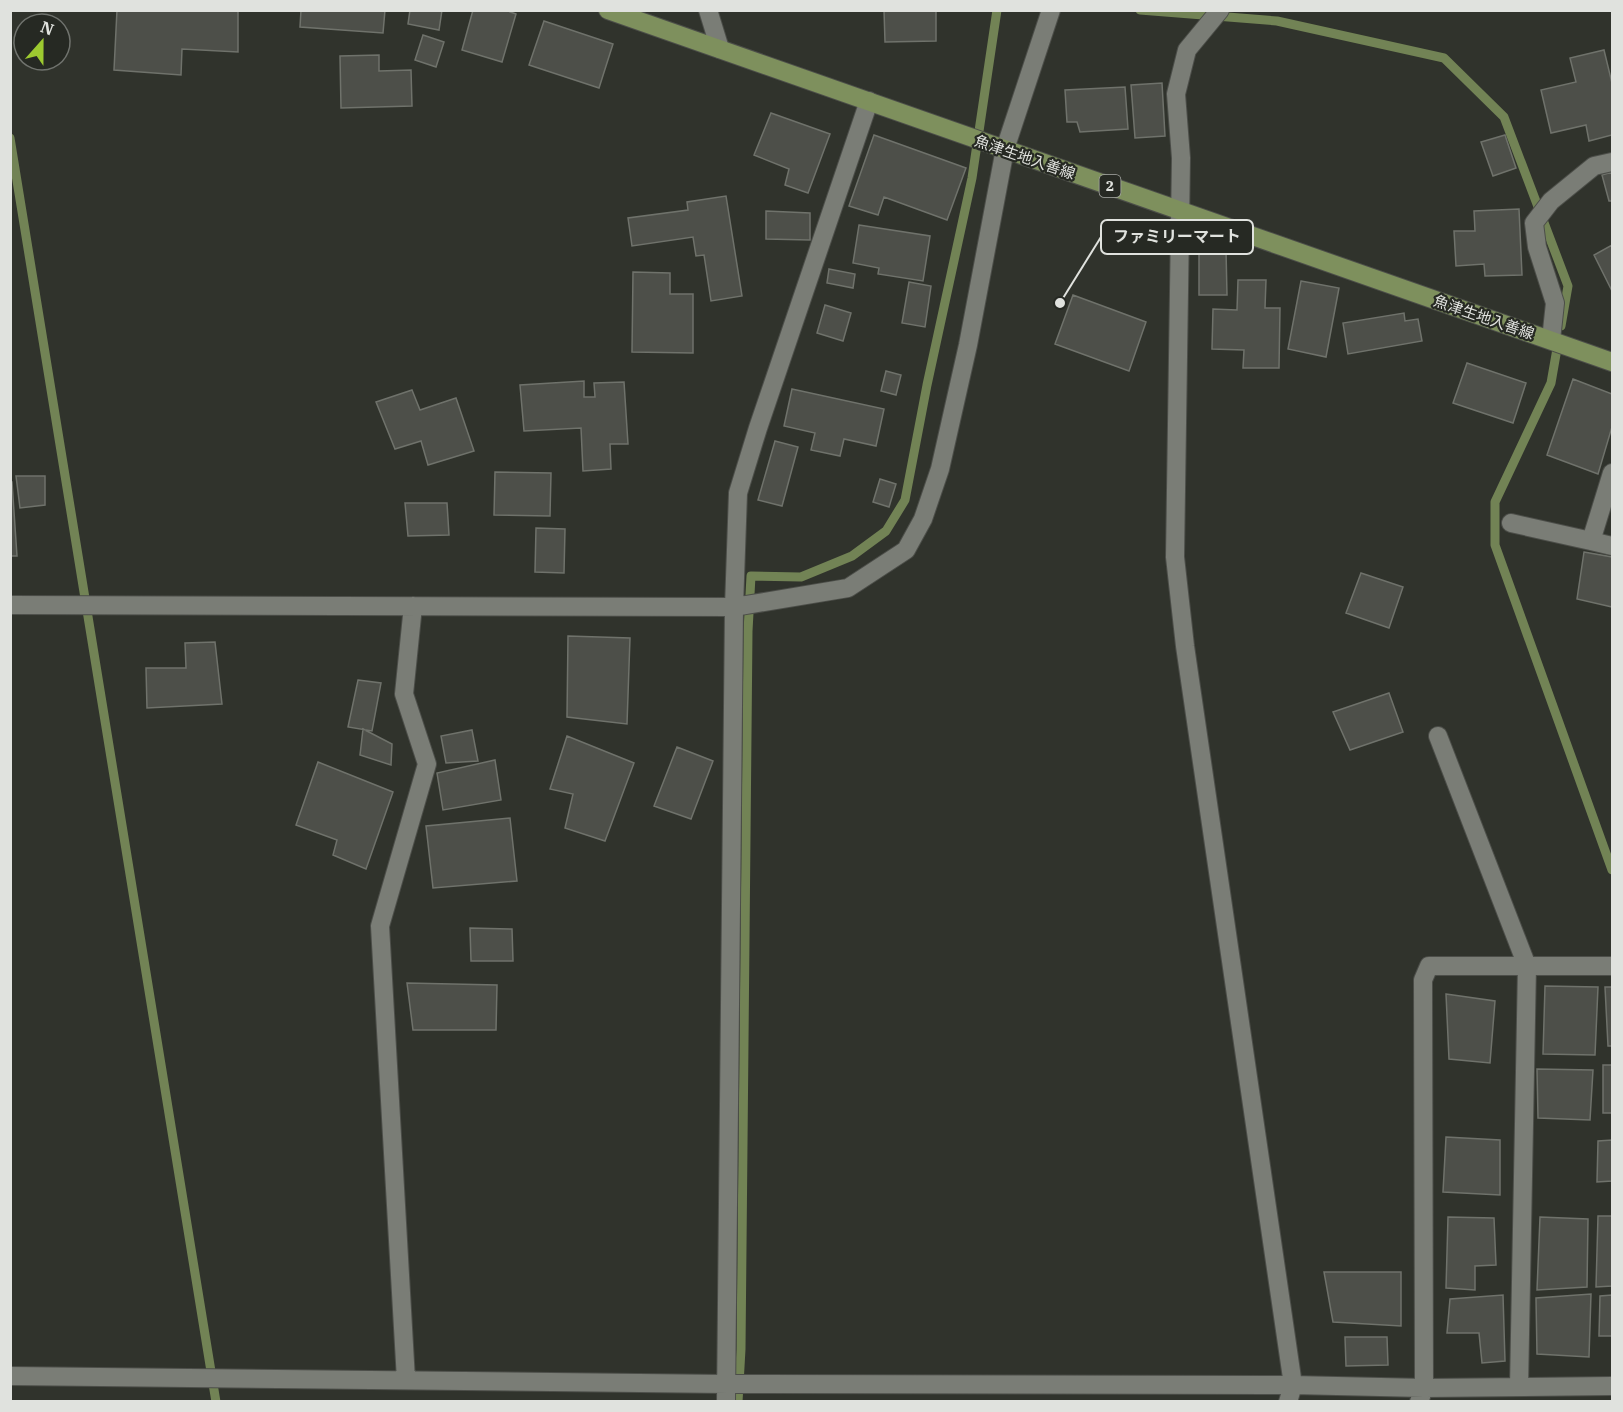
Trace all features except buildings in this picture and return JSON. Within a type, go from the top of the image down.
[{"type":"main road","name":"魚津生地入善線","points":[[608,10],[1612,362]]},
{"type":"street","points":[[708,10],[720,50]]},
{"type":"street","points":[[10,605],[734,607],[848,588],[906,550],[923,519],[940,469],[968,345],[1005,149],[1051,10]]},
{"type":"street","points":[[1220,10],[1187,50],[1176,94],[1180,158],[1175,557],[1185,646],[1291,1393]]},
{"type":"street","points":[[726,1393],[734,607],[738,493],[869,101]]},
{"type":"street","points":[[1551,340],[1555,303],[1537,247],[1534,223],[1551,201],[1594,166],[1612,162]]},
{"type":"street","points":[[1591,541],[1612,473]]},
{"type":"street","points":[[1511,524],[1612,546]]},
{"type":"street","points":[[406,1380],[380,926],[427,764],[404,694],[413,606]]},
{"type":"street","points":[[1438,736],[1527,966],[1526,1391]]},
{"type":"street","points":[[1422,1395],[1423,980],[1429,966],[1612,966]]},
{"type":"street","points":[[10,1376],[406,1380],[726,1393],[1422,1395],[1612,1386]]},
{"type":"waterway","points":[[738,1402],[741,1349],[748,631],[751,576],[801,577],[852,556],[886,531],[905,500],[927,385],[972,178],[997,10]]},
{"type":"waterway","points":[[1140,10],[1277,21],[1444,58],[1504,117],[1568,286],[1561,326]]},
{"type":"waterway","points":[[10,138],[216,1402]]},
{"type":"waterway","points":[[1558,343],[1551,383],[1495,502],[1495,545],[1612,870]]},
{"type":"place","name":"ファミリーマート","points":[[1060,303]]}]
